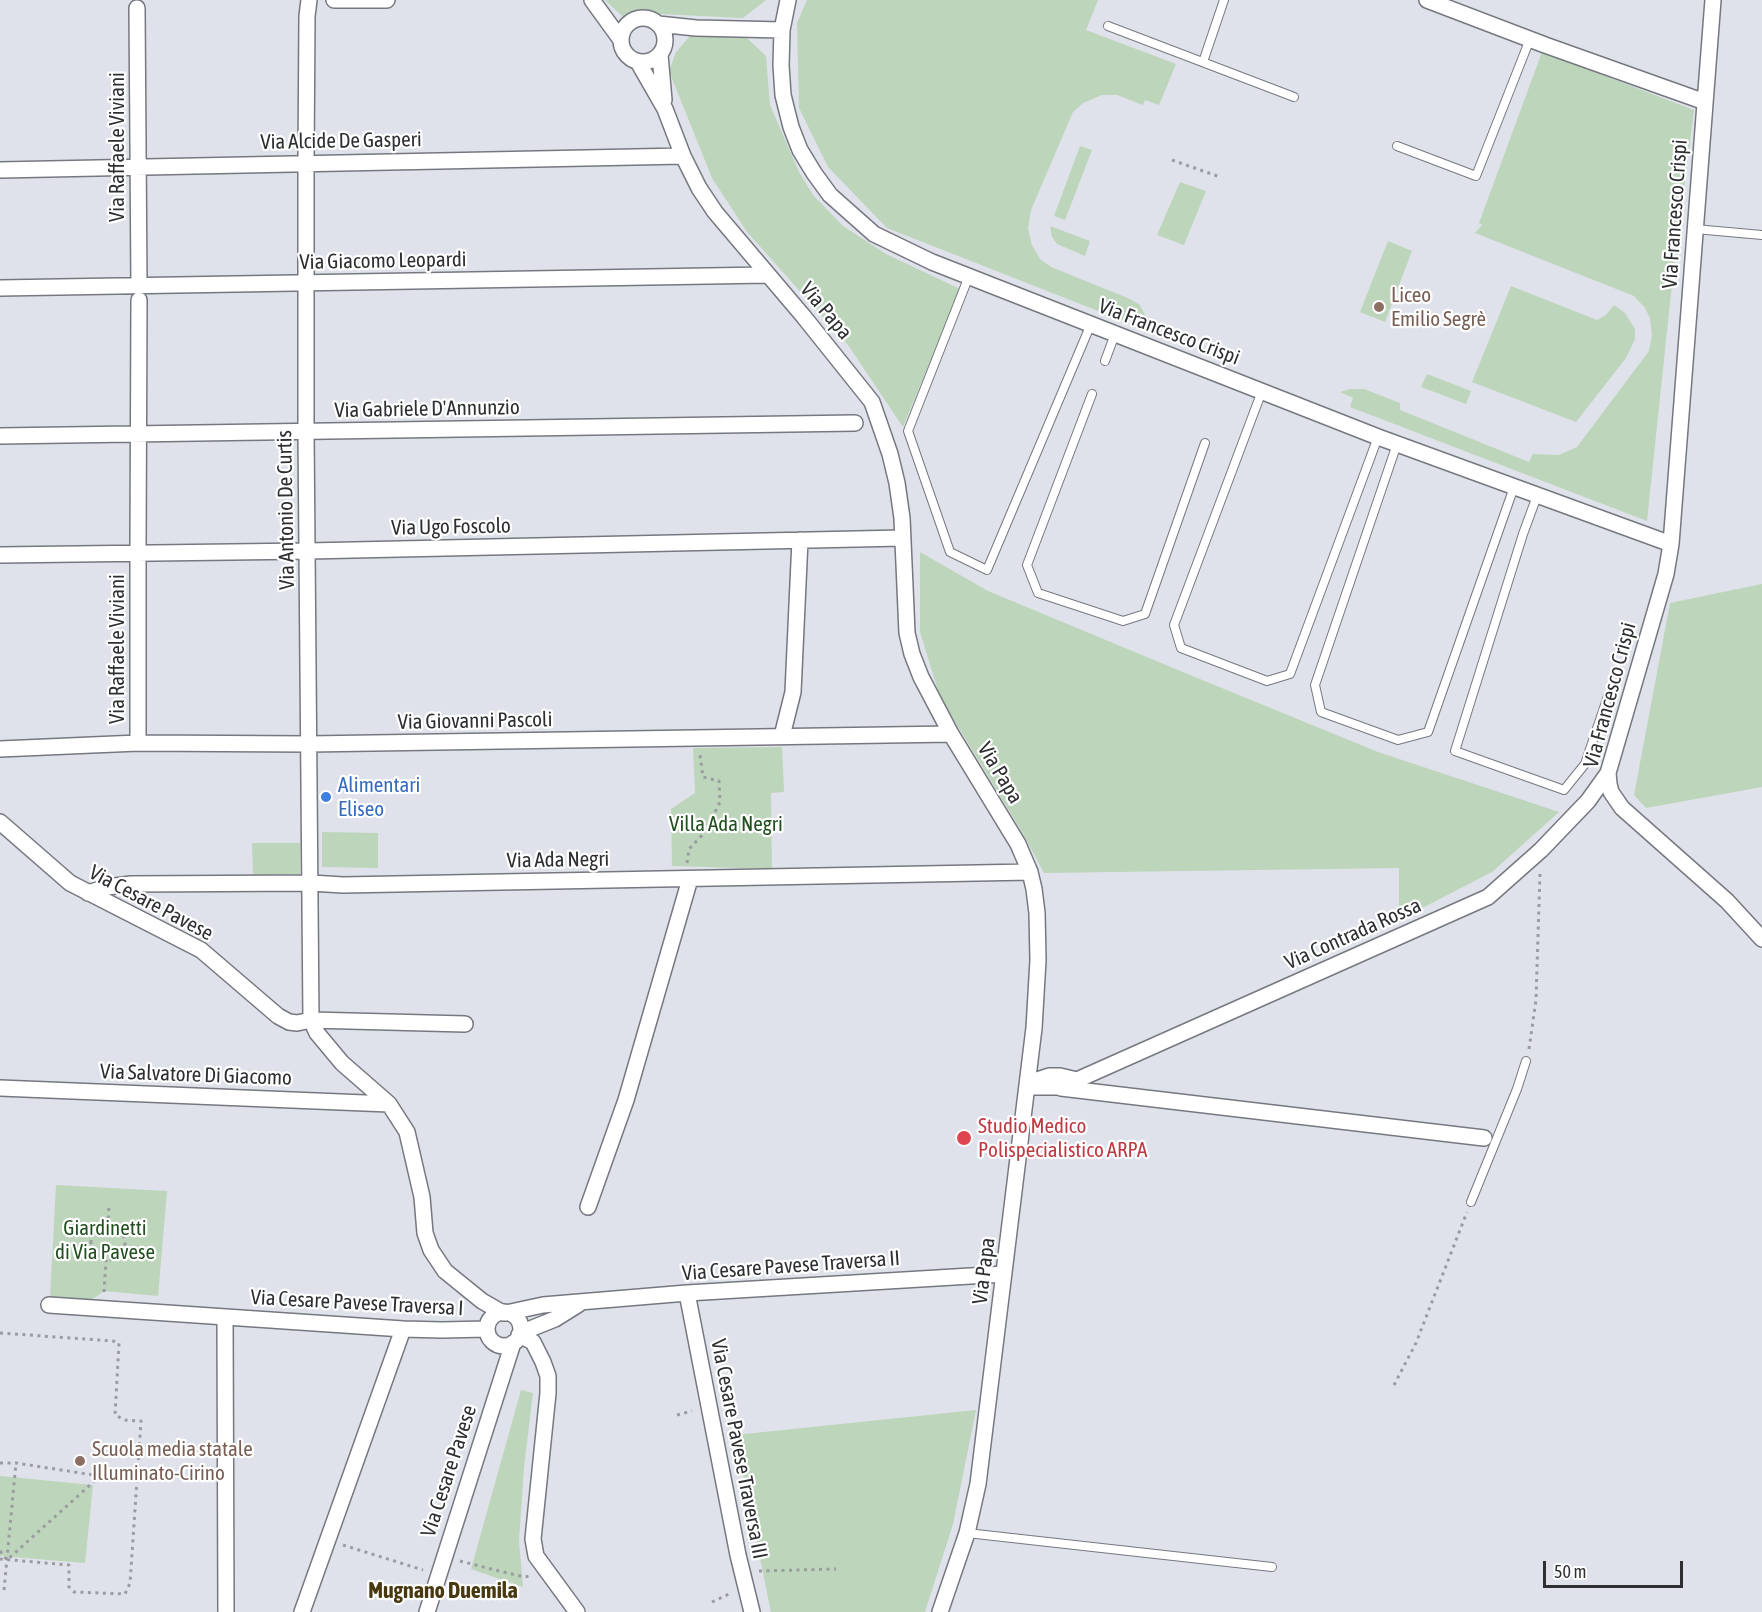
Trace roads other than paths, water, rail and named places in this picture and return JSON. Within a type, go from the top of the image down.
[{"type":"street","name":"Via Antonio De Curtis","points":[[309,0],[307,16],[306,432],[311,1020]]},
{"type":"street","points":[[334,0],[387,0]]},
{"type":"street","points":[[592,0],[621,40],[626,54],[638,62],[646,62],[678,34],[696,28]]},
{"type":"street","name":"Via Francesco Crispi","points":[[788,0],[782,30],[780,65],[783,95],[791,126],[800,150],[830,195],[874,234],[933,262],[1397,444],[1671,544]]},
{"type":"street","points":[[1427,0],[1705,102]]},
{"type":"street","name":"Via Francesco Crispi","points":[[1713,0],[1671,544],[1666,574],[1608,772],[1611,792],[1622,808],[1727,900],[1762,939]]},
{"type":"street","name":"Via Raffaele Viviani","points":[[137,8],[138,744]]},
{"type":"street","points":[[621,40],[624,28],[636,19],[652,20],[663,30],[662,50]]},
{"type":"street","points":[[658,24],[696,28],[782,30]]},
{"type":"street","name":"Via Papa","points":[[662,50],[665,109]]},
{"type":"street","name":"Via Papa","points":[[638,62],[665,109],[683,156],[699,188],[715,212],[872,402],[890,454],[897,483],[902,518],[907,633],[912,654],[921,677],[951,734],[1018,844],[1030,872],[1037,913],[1038,960],[1034,1028],[1005,1274],[978,1484],[967,1533],[940,1612]]},
{"type":"street","name":"Via Alcide De Gasperi","points":[[0,170],[683,156]]},
{"type":"street","name":"Via Giacomo Leopardi","points":[[0,288],[139,293],[306,283],[767,274]]},
{"type":"street","name":"Via Gabriele D'Annunzio","points":[[0,436],[855,423]]},
{"type":"street","name":"Via Ugo Foscolo","points":[[0,555],[138,550],[308,551],[902,538]]},
{"type":"street","points":[[782,736],[793,692],[800,540]]},
{"type":"street","name":"Via Giovanni Pascoli","points":[[0,749],[138,744],[309,744],[951,734]]},
{"type":"street","name":"Via Contrada Rossa","points":[[1058,1087],[1488,897],[1541,850],[1588,801],[1608,772]]},
{"type":"street","name":"Via Cesare Pavese","points":[[0,822],[70,883],[201,950],[278,1016],[289,1022],[311,1020],[465,1024]]},
{"type":"street","name":"Via Ada Negri","points":[[88,893],[107,887],[131,884],[311,883],[343,885],[1030,872]]},
{"type":"street","points":[[588,1207],[626,1100],[690,879]]},
{"type":"street","points":[[311,1020],[317,1032],[342,1063],[389,1104],[404,1126],[411,1145],[422,1197],[424,1233],[431,1250],[445,1271],[482,1300],[505,1312],[518,1320],[517,1337],[508,1346],[498,1345],[489,1339],[487,1329],[494,1316],[505,1312]]},
{"type":"street","points":[[1027,1087],[1040,1078],[1049,1076],[1077,1080]]},
{"type":"street","name":"Via Contrada Rossa","points":[[1027,1087],[1058,1087],[1484,1138]]},
{"type":"street","name":"Via Salvatore Di Giacomo","points":[[0,1088],[389,1104]]},
{"type":"street","name":"Via Cesare Pavese Traversa II","points":[[505,1312],[543,1305],[687,1293],[1005,1274]]},
{"type":"street","name":"Via Cesare Pavese Traversa III","points":[[687,1293],[752,1612]]},
{"type":"street","name":"Via Cesare Pavese Traversa II","points":[[517,1337],[555,1319],[581,1303]]},
{"type":"street","name":"Via Cesare Pavese Traversa I","points":[[49,1305],[403,1329],[487,1329]]},
{"type":"street","name":"Via Cesare Pavese Traversa I","points":[[225,1317],[226,1612]]},
{"type":"street","points":[[302,1612],[403,1329]]},
{"type":"street","points":[[517,1337],[533,1342],[548,1376],[533,1539],[536,1556],[577,1612]]},
{"type":"street","name":"Via Cesare Pavese","points":[[427,1612],[517,1337]]},
{"type":"lane","points":[[1203,62],[1224,0]]},
{"type":"lane","points":[[1108,26],[1294,97]]},
{"type":"lane","points":[[1397,146],[1476,176],[1530,39]]},
{"type":"lane","points":[[1695,229],[1762,235]]},
{"type":"lane","points":[[969,276],[908,431],[950,552],[987,570],[1091,324]]},
{"type":"lane","points":[[1105,361],[1115,334]]},
{"type":"lane","points":[[1262,391],[1174,625],[1181,648],[1267,681],[1290,674],[1378,436]]},
{"type":"lane","points":[[1092,394],[1027,565],[1038,593],[1123,621],[1145,614],[1205,443]]},
{"type":"lane","points":[[1397,444],[1315,685],[1321,712],[1398,740],[1428,732],[1514,487]]},
{"type":"lane","points":[[1537,496],[1522,534],[1455,751],[1564,790],[1585,764],[1608,696]]},
{"type":"lane","points":[[1471,1202],[1526,1061]]},
{"type":"lane","points":[[967,1533],[1272,1567]]},
{"type":"place","name":"Liceo Emilio Segrè","points":[[1379,307]]},
{"type":"place","name":"Alimentari Eliseo","points":[[326,797]]},
{"type":"place","name":"Studio Medico Polispecialistico ARPA","points":[[964,1138]]},
{"type":"place","name":"Scuola media statale Illuminato-Cirino","points":[[80,1461]]},
{"type":"district","name":"Mugnano Duemila","points":[[443,1591]]},
{"type":"park label","name":"Villa Ada Negri","points":[[726,824]]},
{"type":"park label","name":"Giardinetti di Via Pavese","points":[[105,1240]]}]
